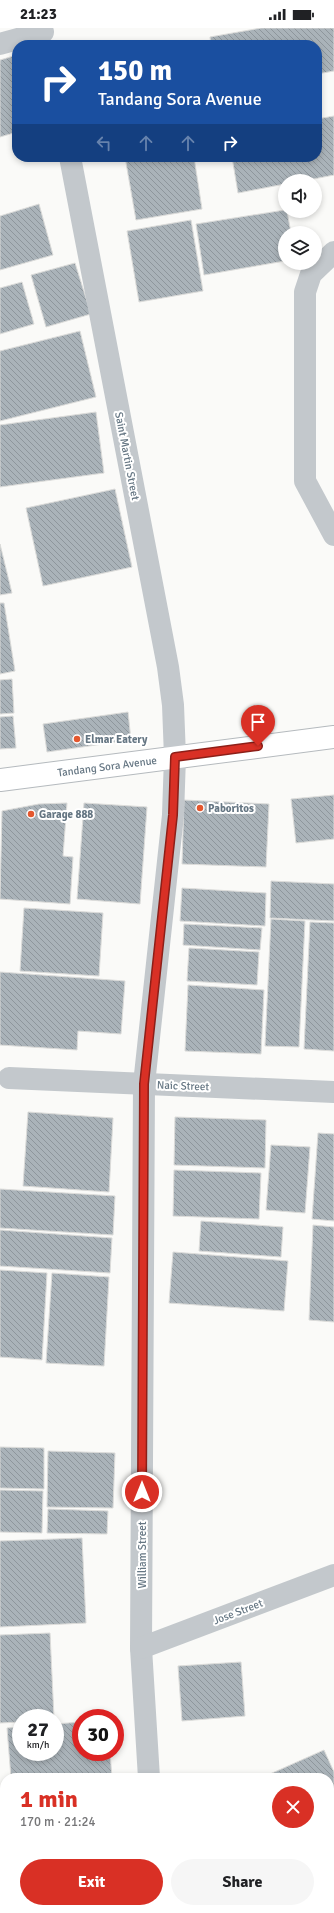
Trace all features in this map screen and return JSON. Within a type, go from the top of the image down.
[{"type":"main road","name":"Tandang Sora Avenue","points":[[0,780],[334,737]]},
{"type":"street","points":[[20,40],[44,35]]},
{"type":"street","points":[[0,44],[12,42]]},
{"type":"street","name":"Saint Martin Street","points":[[71,162],[168,667],[173,705],[175,757]]},
{"type":"street","points":[[334,252],[311,274],[305,292],[304,411],[305,481],[334,535]]},
{"type":"street","name":"William Street","points":[[149,1773],[141,1648],[144,1084],[173,815],[175,757]]},
{"type":"street","name":"Naic Street","points":[[9,1078],[334,1092]]},
{"type":"street","name":"Jose Street","points":[[141,1648],[334,1575]]},
{"type":"building","points":[[261,28],[334,28],[334,71],[322,73],[322,40],[210,40],[210,37]]},
{"type":"building","points":[[12,56],[12,133],[0,137],[0,60]]},
{"type":"building","points":[[334,116],[334,175],[322,177],[322,174],[278,174],[278,185],[238,193],[233,162],[322,162],[322,118]]},
{"type":"building","points":[[126,162],[195,162],[202,209],[136,220]]},
{"type":"building","points":[[39,204],[53,255],[0,270],[0,216]]},
{"type":"building","points":[[278,211],[278,218],[288,218],[290,226],[278,226],[278,262],[204,275],[196,224]]},
{"type":"building","points":[[191,220],[203,291],[139,302],[127,231]]},
{"type":"building","points":[[75,263],[91,314],[46,327],[31,275]]},
{"type":"building","points":[[22,282],[34,324],[0,334],[0,288]]},
{"type":"building","points":[[80,331],[96,397],[0,421],[0,351]]},
{"type":"building","points":[[96,412],[104,473],[0,487],[0,425]]},
{"type":"building","points":[[115,489],[132,567],[43,586],[26,508]]},
{"type":"building","points":[[0,544],[12,593],[0,595]]},
{"type":"building","points":[[0,603],[4,603],[15,671],[0,674]]},
{"type":"building","points":[[12,679],[14,713],[0,714],[0,680]]},
{"type":"building","points":[[128,712],[131,740],[47,752],[43,724]]},
{"type":"building","points":[[13,716],[16,748],[0,749],[0,717]]},
{"type":"building","points":[[334,795],[334,839],[296,843],[291,799]]},
{"type":"building","points":[[184,800],[269,804],[266,867],[182,864]]},
{"type":"building","points":[[67,803],[63,856],[73,857],[70,904],[0,899],[2,811],[39,804]]},
{"type":"building","points":[[84,803],[147,807],[140,904],[77,899]]},
{"type":"building","points":[[271,881],[334,884],[334,921],[270,918]]},
{"type":"building","points":[[182,888],[266,893],[265,926],[180,921]]},
{"type":"building","points":[[24,908],[103,913],[99,976],[20,971]]},
{"type":"building","points":[[271,919],[305,921],[299,1047],[265,1046]]},
{"type":"building","points":[[310,922],[334,923],[334,1051],[304,1049]]},
{"type":"building","points":[[184,924],[262,928],[260,950],[183,945]]},
{"type":"building","points":[[189,948],[259,952],[257,985],[187,981]]},
{"type":"building","points":[[0,972],[125,981],[121,1034],[78,1031],[77,1050],[0,1045]]},
{"type":"building","points":[[188,985],[264,990],[261,1054],[185,1051]]},
{"type":"building","points":[[28,1112],[113,1118],[109,1192],[23,1186]]},
{"type":"building","points":[[175,1117],[266,1120],[265,1168],[174,1165]]},
{"type":"building","points":[[318,1133],[334,1134],[334,1221],[312,1219]]},
{"type":"building","points":[[271,1145],[310,1147],[305,1213],[266,1210]]},
{"type":"building","points":[[174,1170],[261,1173],[259,1219],[173,1216]]},
{"type":"building","points":[[0,1189],[115,1196],[113,1235],[0,1228]]},
{"type":"building","points":[[201,1221],[283,1227],[281,1257],[199,1251]]},
{"type":"building","points":[[313,1225],[334,1227],[334,1322],[309,1320]]},
{"type":"building","points":[[0,1230],[112,1238],[110,1273],[0,1266]]},
{"type":"building","points":[[173,1252],[288,1261],[284,1311],[169,1303]]},
{"type":"building","points":[[0,1270],[47,1273],[42,1360],[0,1357]]},
{"type":"building","points":[[52,1273],[109,1277],[104,1366],[46,1363]]},
{"type":"building","points":[[0,1447],[44,1448],[44,1489],[0,1488]]},
{"type":"building","points":[[48,1451],[115,1453],[113,1508],[47,1507]]},
{"type":"building","points":[[0,1490],[43,1491],[42,1533],[0,1532]]},
{"type":"building","points":[[48,1509],[108,1511],[107,1534],[47,1533]]},
{"type":"building","points":[[82,1538],[86,1623],[0,1627],[0,1541]]},
{"type":"building","points":[[50,1633],[54,1709],[12,1709],[12,1722],[0,1723],[0,1635]]},
{"type":"building","points":[[241,1662],[245,1716],[182,1721],[178,1666]]},
{"type":"building","points":[[64,1723],[72,1723],[72,1761],[111,1761],[112,1773],[11,1773],[7,1728],[12,1728],[12,1761],[64,1761]]},
{"type":"building","points":[[324,1750],[334,1772],[334,1773],[272,1773]]},
{"type":"place","name":"Elmar Eatery","points":[[77,739]]},
{"type":"place","name":"Paboritos","points":[[200,808]]},
{"type":"place","name":"Garage 888","points":[[31,814]]},
{"type":"route","points":[[142,1492],[144,1084],[173,815],[175,757],[258,746]]}]
